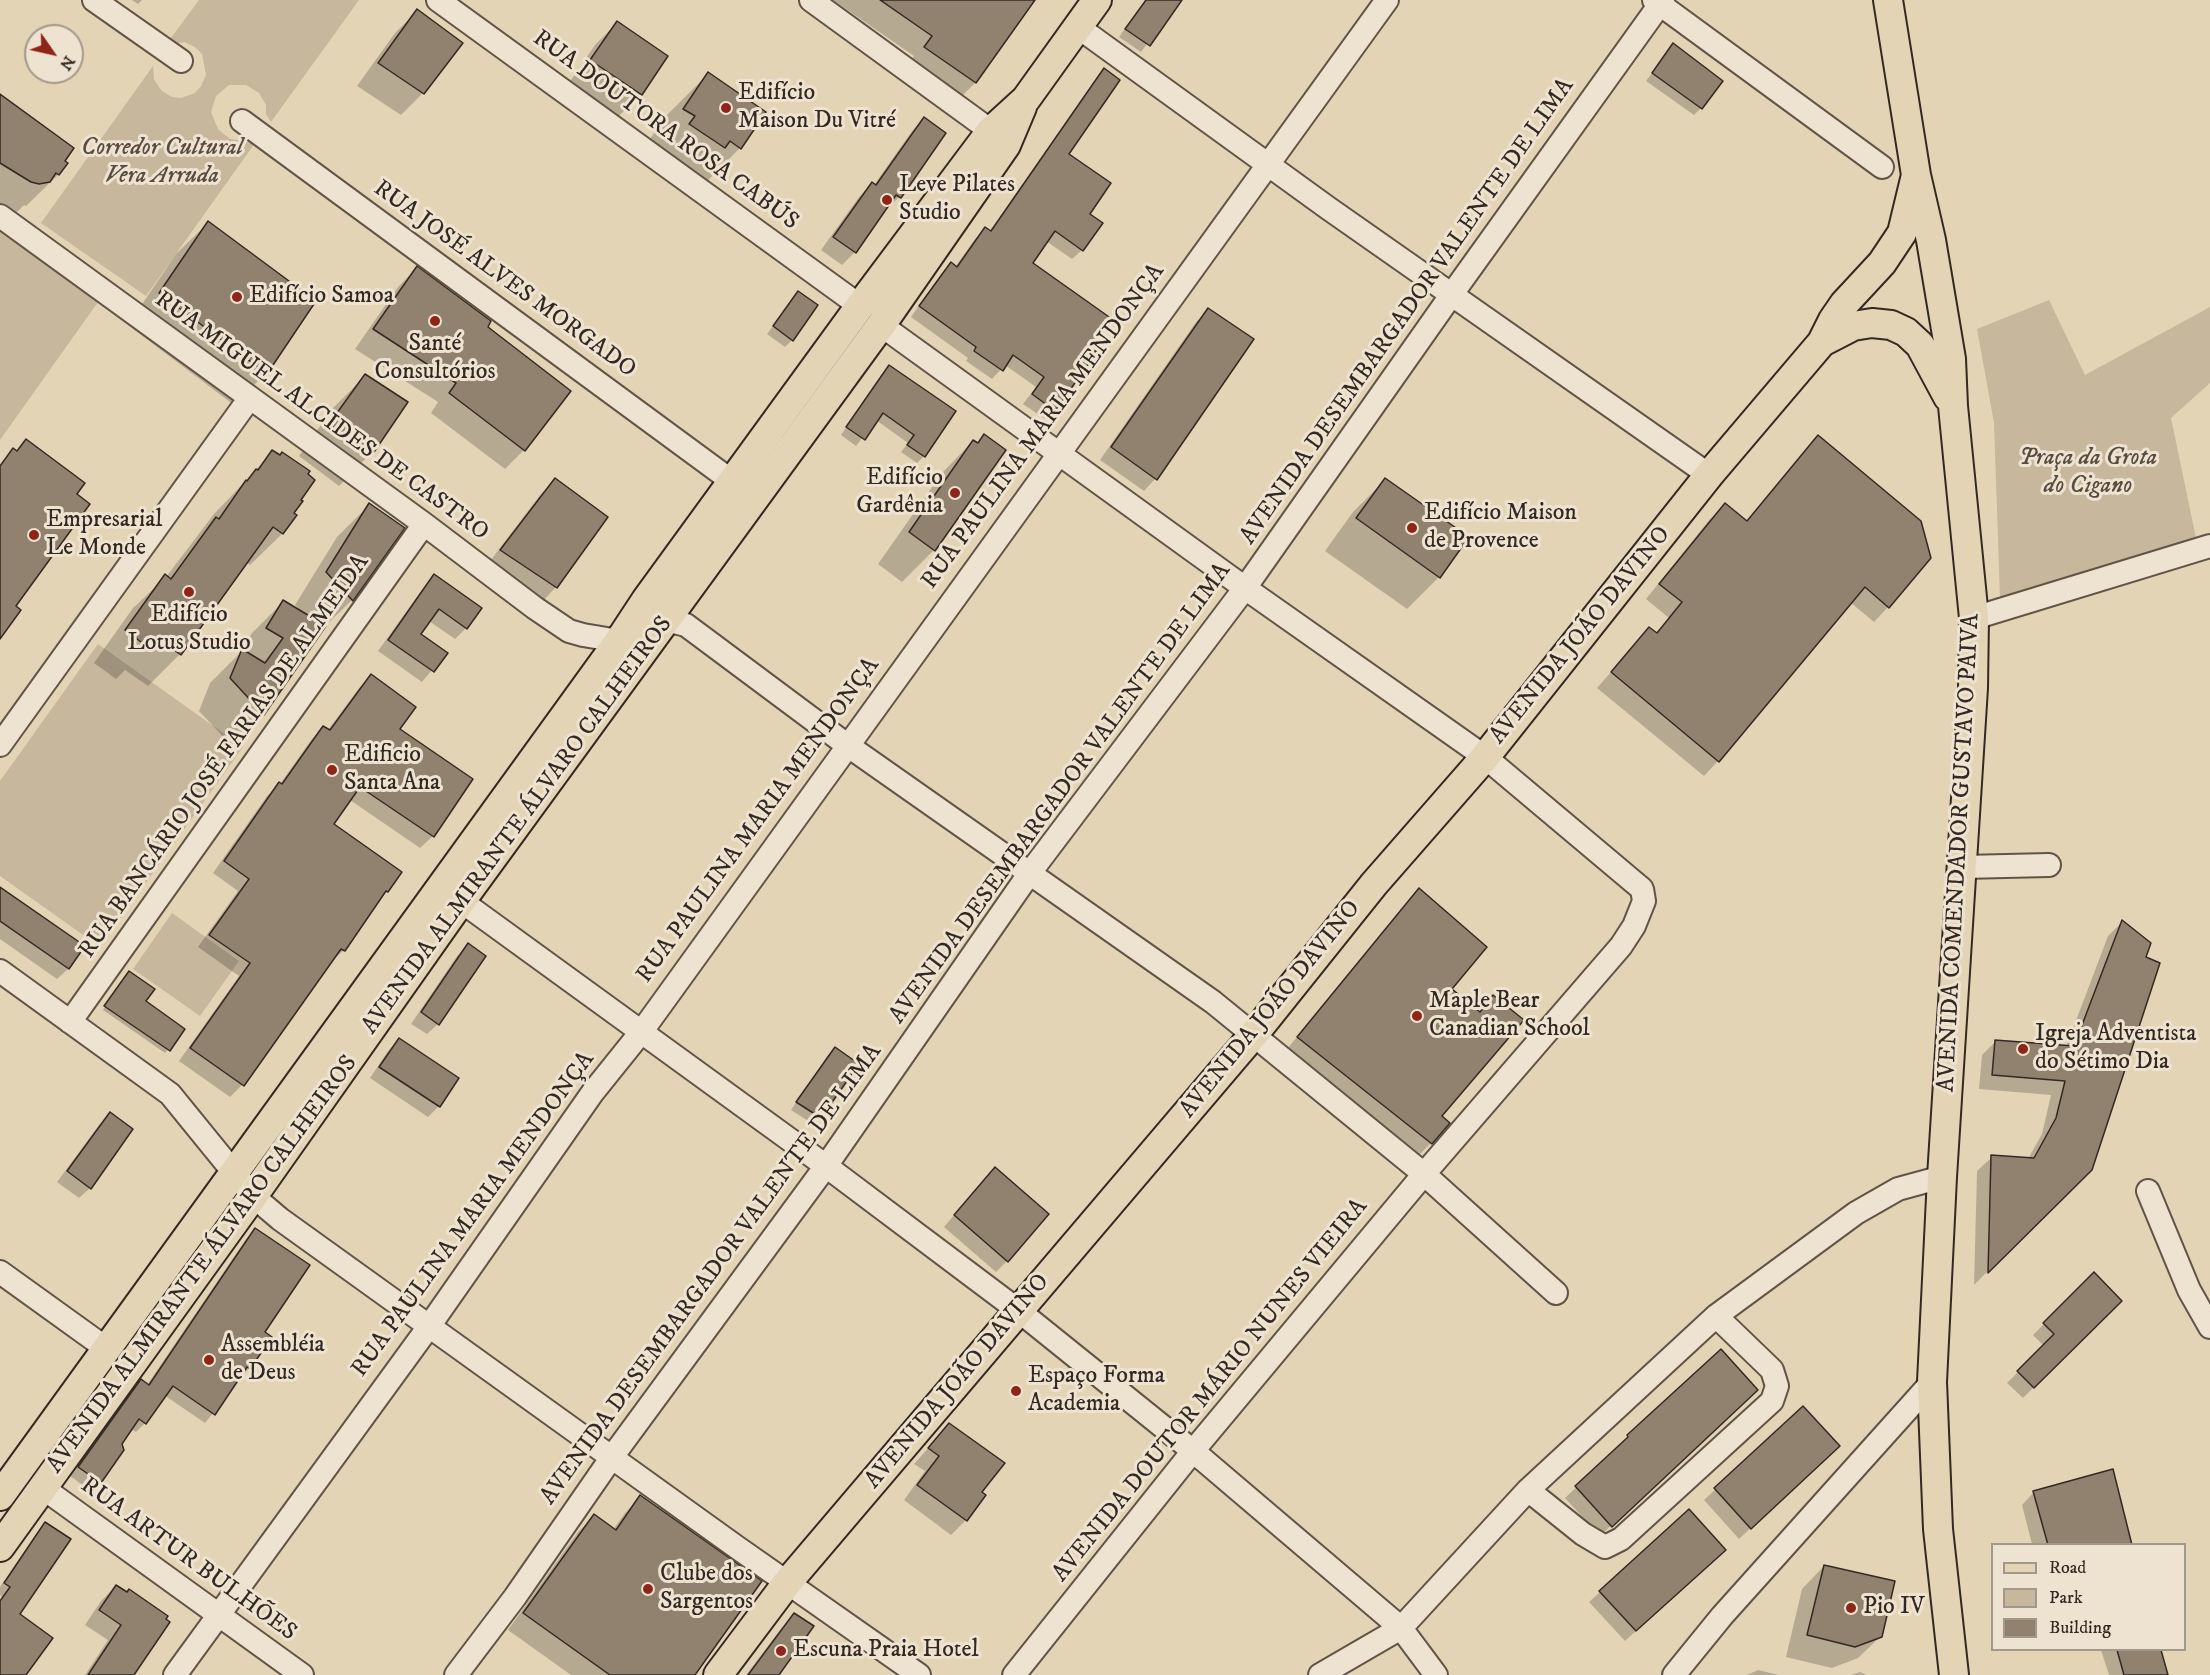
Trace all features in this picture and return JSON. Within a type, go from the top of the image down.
[{"type":"main road","name":"AVENIDA ALMIRANTE ÁLVARO CALHEIROS","points":[[0,1496],[860,306],[991,131],[1026,99],[1097,0]]},
{"type":"main road","name":"AVENIDA COMENDADOR GUSTAVO PAIVA","points":[[1888,0],[1916,175],[1931,240],[1951,359],[1953,406],[1974,618],[1973,688],[1942,1177],[1932,1382],[1938,1529],[1954,1675]]},
{"type":"main road","name":"AVENIDA ALMIRANTE ÁLVARO CALHEIROS","points":[[0,1547],[253,1196],[461,901],[881,325],[1006,145],[1026,99]]},
{"type":"main road","name":"AVENIDA JOÃO DAVINO","points":[[718,1675],[787,1582],[1254,1035],[1374,884],[1485,757],[1709,475],[1822,342],[1833,320],[1882,263],[1902,233],[1916,175]]},
{"type":"main road","name":"AVENIDA JOÃO DAVINO","points":[[1822,342],[1853,326],[1872,323],[1891,325],[1906,332],[1920,345],[1953,406]]},
{"type":"street","points":[[94,0],[181,61]]},
{"type":"street","name":"RUA DOUTORA ROSA CABÚS","points":[[438,0],[860,306]]},
{"type":"street","points":[[811,0],[991,131]]},
{"type":"street","name":"RUA PAULINA MARIA MENDONÇA","points":[[176,1675],[218,1614],[430,1326],[593,1092],[642,1031],[1387,0]]},
{"type":"street","points":[[1659,2],[1882,167]]},
{"type":"street","name":"AVENIDA DESEMBARGADOR VALENTE DE LIMA","points":[[456,1675],[515,1597],[612,1457],[826,1166],[1029,874],[1245,588],[1659,2]]},
{"type":"street","points":[[1078,27],[1709,475]]},
{"type":"street","name":"RUA JOSÉ ALVES MORGADO","points":[[242,122],[733,482]]},
{"type":"street","name":"RUA MIGUEL ALCIDES DE CASTRO","points":[[0,216],[424,524],[535,608],[570,631],[619,641]]},
{"type":"street","points":[[881,325],[1245,588],[1485,757]]},
{"type":"street","points":[[0,745],[249,399]]},
{"type":"street","name":"RUA BANCÁRIO JOSÉ FARIAS DE ALMEIDA","points":[[70,1022],[424,524]]},
{"type":"street","points":[[1974,618],[2210,546]]},
{"type":"street","points":[[619,641],[666,620],[686,625],[847,745],[1213,1002],[1424,1174],[1556,1293]]},
{"type":"street","name":"AVENIDA DOUTOR MÁRIO NUNES VIEIRA","points":[[1014,1675],[1193,1451],[1424,1174],[1621,946],[1634,926],[1644,901],[1642,889],[1485,757]]},
{"type":"street","points":[[1963,867],[2049,865]]},
{"type":"street","points":[[461,901],[826,1166],[1019,1311],[1193,1451],[1401,1628],[1436,1675]]},
{"type":"street","points":[[0,971],[170,1094],[236,1172],[253,1196],[280,1219],[920,1675]]},
{"type":"street","points":[[1320,1675],[1401,1628],[1528,1490],[1716,1316],[1856,1213],[1898,1189],[1942,1177]]},
{"type":"street","points":[[2148,1191],[2189,1290],[2210,1327]]},
{"type":"street","points":[[0,1272],[107,1349]]},
{"type":"street","points":[[1528,1490],[1583,1534],[1605,1547],[1621,1539],[1772,1401],[1778,1386],[1772,1370],[1716,1316]]},
{"type":"street","points":[[1674,1675],[1722,1616],[1932,1382]]},
{"type":"street","name":"RUA ARTUR BULHÕES","points":[[43,1488],[302,1675]]},
{"type":"green space","name":"Corredor Cultural Vera Arruda","points":[[199,0],[359,0],[271,122],[266,114],[266,105],[259,93],[246,85],[229,85],[216,96],[211,112],[218,129],[230,139],[255,143],[146,296],[41,223],[153,66],[154,80],[162,91],[172,97],[181,98],[195,93],[201,86],[206,75],[202,54],[195,47],[184,42],[165,46]]},
{"type":"green space","points":[[0,232],[98,302],[0,440]]},
{"type":"green space","name":"Praça da Grota do Cigano","points":[[2049,300],[2085,375],[2210,307],[2210,383],[2171,418],[2196,538],[2000,597],[1994,423],[1977,329]]},
{"type":"green space","points":[[98,644],[243,747],[100,947],[0,876],[0,781]]},
{"type":"green space","points":[[172,913],[239,961],[200,1016],[133,969]]},
{"type":"building","points":[[880,0],[1035,0],[976,83],[924,47],[932,36]]},
{"type":"building","points":[[1146,0],[1182,0],[1150,46],[1125,29]]},
{"type":"building","points":[[417,9],[463,43],[424,94],[378,63]]},
{"type":"building","points":[[617,21],[668,56],[642,95],[590,60]]},
{"type":"building","points":[[1673,43],[1723,81],[1702,109],[1652,73]]},
{"type":"building","points":[[1104,68],[1120,80],[1069,154],[1111,183],[1090,214],[1103,223],[1083,251],[1055,231],[1033,263],[1112,319],[1091,349],[1097,352],[1055,411],[1032,394],[1044,377],[1013,355],[1003,371],[974,351],[976,347],[919,306],[951,262],[957,267],[985,227],[991,231]]},
{"type":"building","name":"Edifício Maison Du Vitré","points":[[708,72],[766,112],[741,149],[730,141],[725,148],[689,124],[695,116],[683,109]]},
{"type":"building","points":[[0,94],[74,148],[65,161],[68,163],[59,175],[56,173],[50,182],[39,184],[31,182],[0,163]]},
{"type":"building","points":[[924,117],[946,133],[901,198],[896,195],[856,253],[833,237],[872,182],[876,185]]},
{"type":"building","name":"Edifício Samoa","points":[[208,221],[316,301],[267,374],[159,293]]},
{"type":"building","points":[[417,266],[491,321],[488,327],[571,391],[525,451],[449,393],[456,383],[373,329]]},
{"type":"building","points":[[798,291],[818,305],[793,341],[773,326]]},
{"type":"building","points":[[1208,308],[1254,339],[1157,480],[1111,447]]},
{"type":"building","points":[[889,365],[956,411],[925,457],[907,445],[914,435],[883,413],[865,440],[846,427]]},
{"type":"building","points":[[365,374],[408,402],[372,455],[329,424]]},
{"type":"building","name":"Edifício Gardênia","points":[[984,434],[1006,450],[935,551],[909,532],[973,440],[978,443]]},
{"type":"building","points":[[1818,435],[1921,521],[1931,558],[1889,608],[1865,587],[1719,762],[1611,672],[1649,627],[1657,633],[1682,602],[1659,584],[1725,503],[1747,521]]},
{"type":"building","name":"Empresarial Le Monde","points":[[26,439],[85,483],[77,494],[90,504],[16,606],[21,610],[0,639],[0,466],[13,448],[17,451]]},
{"type":"building","name":"Edifício Lotus Studio","points":[[272,450],[280,455],[282,452],[310,471],[308,474],[315,480],[294,513],[297,515],[283,534],[273,527],[181,655],[156,637],[149,648],[125,630],[165,574],[171,579],[216,517],[219,519],[246,480],[256,469],[258,470]]},
{"type":"building","points":[[555,478],[608,517],[557,588],[500,550]]},
{"type":"building","name":"Edifício Maison de Provence","points":[[1385,478],[1469,537],[1440,578],[1356,518]]},
{"type":"building","points":[[369,503],[405,528],[353,601],[326,572]]},
{"type":"building","points":[[434,574],[482,608],[467,629],[439,609],[421,634],[448,653],[434,672],[388,640]]},
{"type":"building","points":[[283,600],[326,626],[264,715],[230,678],[242,649],[265,663],[283,638],[266,628]]},
{"type":"building","points":[[371,674],[416,707],[400,729],[473,779],[434,837],[360,787],[334,824],[402,872],[388,892],[386,891],[345,951],[341,949],[244,1086],[190,1048],[250,963],[209,935],[249,879],[224,861],[279,782],[282,784],[323,726],[330,730]]},
{"type":"building","points":[[0,887],[85,946],[69,969],[0,921]]},
{"type":"building","name":"Maple Bear Canadian School","points":[[1419,888],[1487,947],[1452,989],[1480,1012],[1493,995],[1524,1020],[1442,1116],[1450,1123],[1432,1144],[1297,1037]]},
{"type":"building","points":[[2122,920],[2151,943],[2146,957],[2160,963],[2092,1170],[1988,1273],[1991,1155],[2034,1158],[2056,1118],[2065,1081],[1992,1075],[1995,1040],[2074,1046]]},
{"type":"building","points":[[468,943],[486,956],[439,1025],[421,1012]]},
{"type":"building","points":[[129,971],[155,989],[146,1001],[185,1029],[170,1051],[104,1006]]},
{"type":"building","points":[[399,1038],[459,1078],[440,1107],[379,1067]]},
{"type":"building","points":[[835,1047],[859,1064],[821,1118],[796,1102]]},
{"type":"building","points":[[110,1112],[133,1129],[91,1189],[67,1171]]},
{"type":"building","points":[[995,1167],[1049,1214],[1008,1262],[954,1215]]},
{"type":"building","points":[[255,1228],[310,1265],[265,1332],[272,1337],[250,1369],[247,1367],[215,1415],[173,1386],[146,1424],[139,1419],[122,1444],[124,1450],[101,1483],[78,1467],[141,1379],[149,1385]]},
{"type":"building","points":[[2094,1272],[2122,1301],[2034,1388],[2017,1371],[2054,1334],[2043,1323]]},
{"type":"building","points":[[1721,1349],[1758,1390],[1612,1527],[1575,1486]]},
{"type":"building","points":[[1803,1406],[1840,1446],[1751,1529],[1714,1488]]},
{"type":"building","points":[[949,1423],[1005,1463],[982,1492],[986,1495],[967,1521],[917,1485],[939,1456],[928,1448]]},
{"type":"building","points":[[2113,1469],[2132,1543],[2047,1543],[2033,1491]]},
{"type":"building","name":"Clube dos Sargentos","points":[[640,1495],[762,1581],[695,1675],[610,1675],[523,1613],[594,1514],[616,1530]]},
{"type":"building","points":[[1689,1509],[1726,1550],[1636,1631],[1599,1591]]},
{"type":"building","points":[[45,1522],[71,1539],[20,1614],[53,1638],[26,1675],[0,1675],[0,1601],[10,1587],[4,1583]]},
{"type":"building","name":"Pio IV","points":[[1824,1565],[1895,1581],[1882,1637],[1855,1647],[1807,1635]]},
{"type":"building","points":[[116,1585],[127,1592],[129,1589],[168,1616],[166,1619],[170,1622],[134,1675],[88,1675],[121,1625],[99,1610]]},
{"type":"building","name":"Escuna Praia Hotel","points":[[794,1613],[814,1626],[779,1675],[748,1675]]},
{"type":"building","points":[[2117,1651],[2161,1651],[2168,1675],[2124,1675]]},
{"type":"place","name":"Edifício Maison Du Vitré","points":[[726,108]]},
{"type":"place","name":"Leve Pilates Studio","points":[[887,200]]},
{"type":"place","name":"Edifício Samoa","points":[[237,297]]},
{"type":"place","name":"Santé Consultórios","points":[[435,321]]},
{"type":"place","name":"Edifício Gardênia","points":[[955,493]]},
{"type":"place","name":"Edifício Maison de Provence","points":[[1412,528]]},
{"type":"place","name":"Empresarial Le Monde","points":[[34,535]]},
{"type":"place","name":"Edifício Lotus Studio","points":[[189,592]]},
{"type":"place","name":"Edificio Santa Ana","points":[[332,770]]},
{"type":"place","name":"Maple Bear Canadian School","points":[[1417,1016]]},
{"type":"place","name":"Igreja Adventista do Sétimo Dia","points":[[2023,1049]]},
{"type":"place","name":"Assembléia de Deus","points":[[209,1360]]},
{"type":"place","name":"Espaço Forma Academia","points":[[1016,1391]]},
{"type":"place","name":"Clube dos Sargentos","points":[[648,1589]]},
{"type":"place","name":"Pio IV","points":[[1851,1608]]},
{"type":"place","name":"Escuna Praia Hotel","points":[[781,1651]]}]
